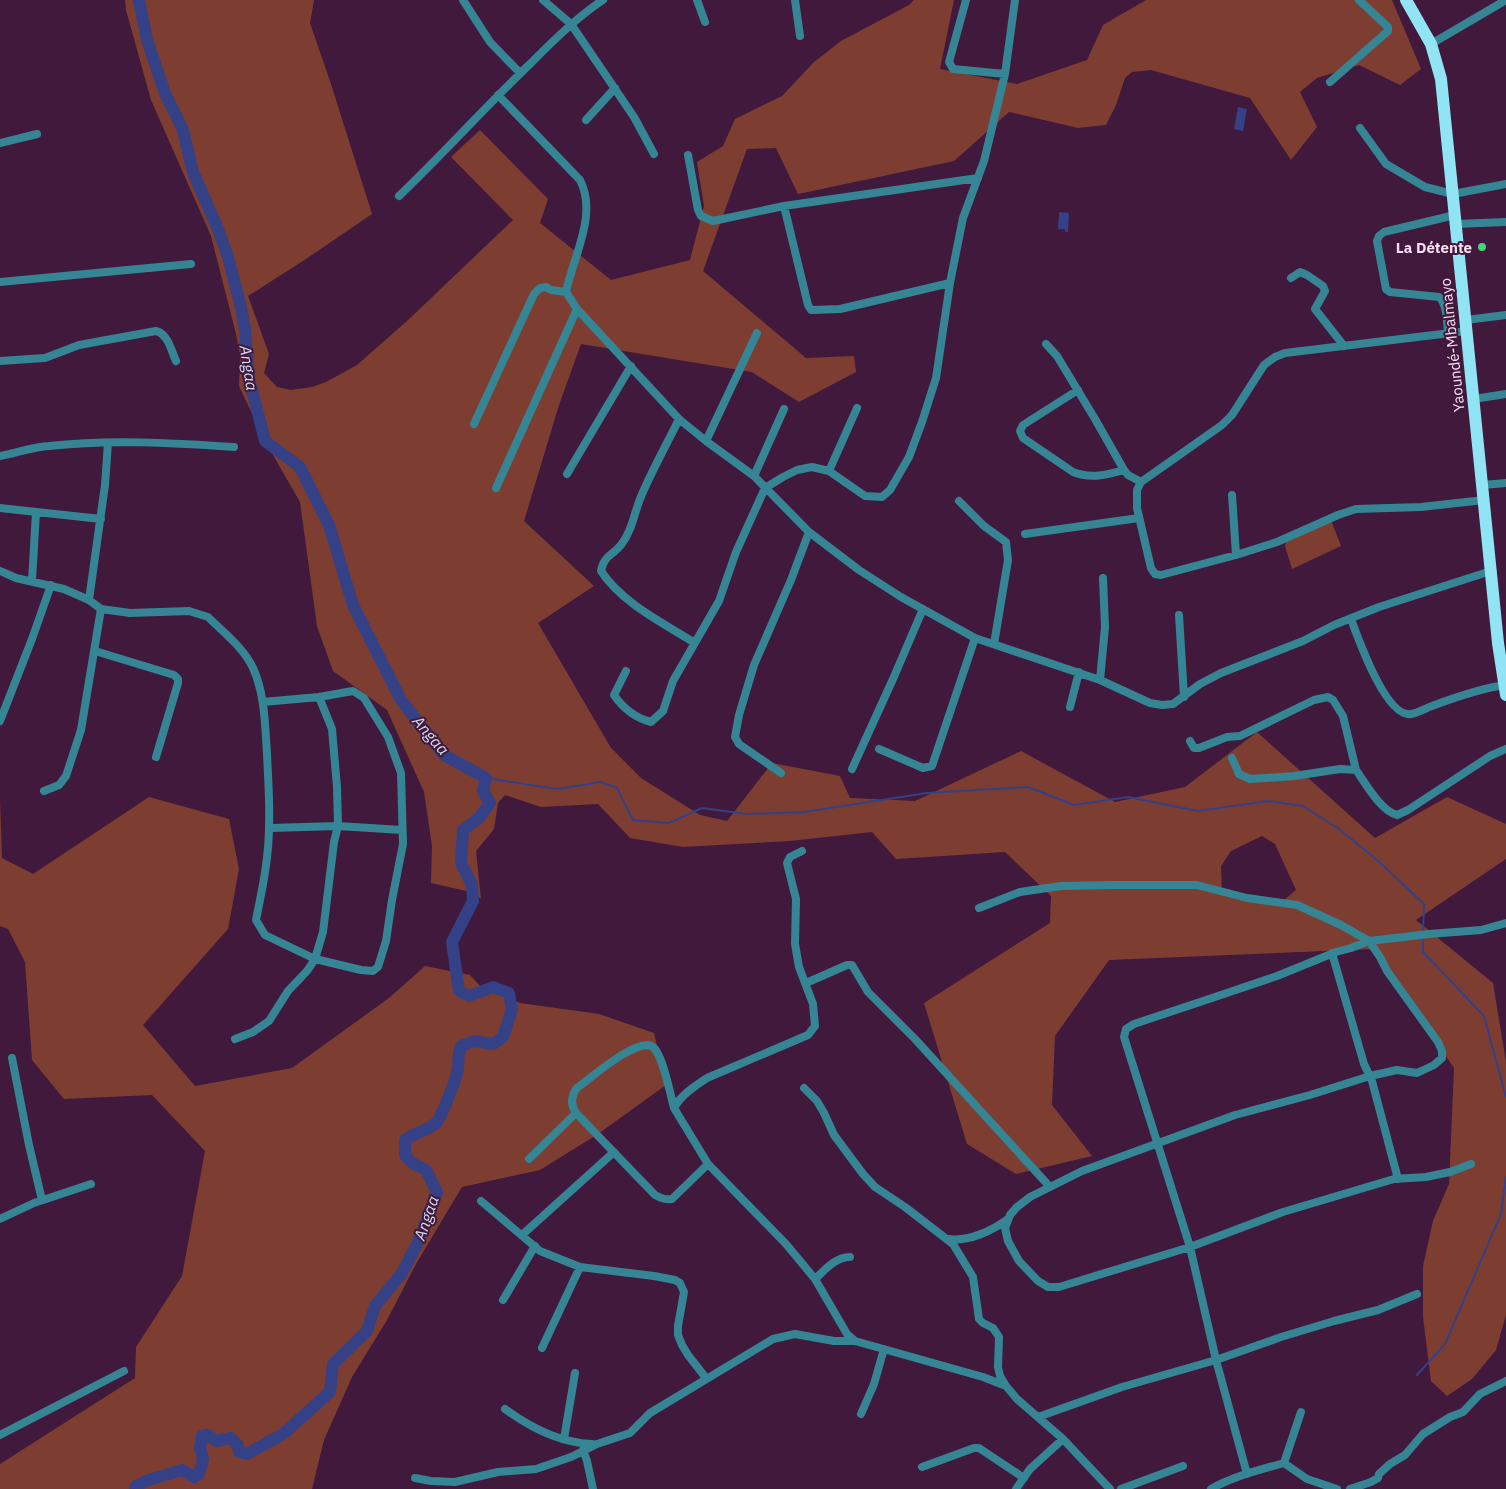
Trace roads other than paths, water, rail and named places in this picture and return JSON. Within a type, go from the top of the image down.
[{"type":"highway","name":"Yaoundé-Mbalmayo","points":[[1406,0],[1431,44],[1441,79],[1491,572],[1502,642],[1505,688]]},
{"type":"street","points":[[463,0],[490,42],[520,73]]},
{"type":"street","points":[[543,0],[571,24],[634,117],[654,154]]},
{"type":"street","points":[[399,196],[571,24],[603,0]]},
{"type":"street","points":[[697,0],[705,22]]},
{"type":"street","points":[[795,0],[800,36]]},
{"type":"street","points":[[966,0],[949,62],[950,66],[953,69],[1005,74]]},
{"type":"street","points":[[626,671],[614,695],[623,708],[651,722],[662,711],[673,681],[719,601],[736,552],[765,488],[797,470],[812,467],[829,470],[865,496],[882,497],[890,490],[909,457],[936,378],[950,282],[963,218],[984,161],[1005,74],[1015,0]]},
{"type":"street","points":[[1330,82],[1388,31],[1388,27],[1358,0]]},
{"type":"street","points":[[1431,44],[1506,0]]},
{"type":"street","points":[[586,120],[615,88]]},
{"type":"street","points":[[498,95],[580,180],[583,186],[586,218],[566,292],[577,309],[631,366],[678,420],[754,476],[809,532],[859,570],[975,638],[1079,672],[1150,703],[1173,704],[1200,684],[1221,673],[1303,641],[1351,619],[1379,608],[1491,572]]},
{"type":"street","points":[[1360,128],[1386,164],[1425,187],[1452,194],[1506,184]]},
{"type":"street","points":[[0,143],[37,134]]},
{"type":"street","points":[[688,155],[698,210],[701,216],[713,221],[784,206],[978,178]]},
{"type":"street","points":[[784,206],[808,305],[811,310],[840,309],[950,282]]},
{"type":"street","points":[[1448,333],[1442,299],[1439,297],[1390,292],[1386,289],[1376,241],[1384,232],[1455,220],[1506,222]]},
{"type":"street","points":[[0,282],[191,264]]},
{"type":"street","points":[[1291,278],[1300,272],[1308,275],[1323,286],[1325,291],[1315,309],[1344,346]]},
{"type":"street","points":[[474,424],[534,294],[540,288],[546,287],[566,292]]},
{"type":"street","points":[[496,488],[577,309]]},
{"type":"street","points":[[1484,500],[1421,507],[1356,509],[1277,542],[1174,573],[1160,575],[1155,574],[1151,568],[1137,508],[1137,490],[1141,482],[1222,425],[1232,415],[1264,365],[1275,357],[1286,353],[1448,333],[1467,325],[1506,315]]},
{"type":"street","points":[[0,361],[45,358],[79,345],[156,331],[165,337],[176,361]]},
{"type":"street","points":[[706,441],[757,333]]},
{"type":"street","points":[[1046,344],[1057,356],[1124,470],[1128,475],[1141,482]]},
{"type":"street","points":[[567,474],[631,366]]},
{"type":"street","points":[[1078,390],[1023,425],[1020,431],[1023,438],[1073,472],[1081,475],[1108,475],[1124,470]]},
{"type":"street","points":[[1474,400],[1506,394]]},
{"type":"street","points":[[829,470],[857,408]]},
{"type":"street","points":[[754,476],[784,409]]},
{"type":"street","points":[[678,420],[639,500],[635,518],[621,545],[603,562],[602,571],[607,580],[631,601],[695,643]]},
{"type":"street","points":[[0,456],[48,446],[108,443],[158,442],[234,447]]},
{"type":"street","points":[[89,600],[106,485],[108,443]]},
{"type":"street","points":[[1482,485],[1506,483]]},
{"type":"street","points":[[1232,495],[1236,555]]},
{"type":"street","points":[[959,501],[984,526],[1006,542],[1008,550],[994,644]]},
{"type":"street","points":[[0,508],[101,519]]},
{"type":"street","points":[[32,581],[36,512]]},
{"type":"street","points":[[1026,534],[1139,518]]},
{"type":"street","points":[[781,773],[739,744],[735,737],[739,715],[754,665],[792,580],[809,532]]},
{"type":"street","points":[[0,571],[16,578],[64,589],[89,600],[101,609],[130,613],[189,611],[208,617],[237,646],[250,663],[263,702],[266,741],[270,828],[262,891],[256,920],[265,935],[315,959],[373,971],[378,967],[386,941],[403,844],[401,773],[388,737],[364,698],[353,691],[319,697],[263,702]]},
{"type":"street","points":[[1100,680],[1105,627],[1103,578]]},
{"type":"street","points":[[0,722],[51,585]]},
{"type":"street","points":[[44,791],[59,785],[66,776],[81,730],[101,609]]},
{"type":"street","points":[[852,769],[923,609]]},
{"type":"street","points":[[1179,615],[1184,697]]},
{"type":"street","points":[[1351,619],[1368,664],[1395,709],[1403,714],[1412,714],[1455,698],[1505,688]]},
{"type":"street","points":[[879,749],[923,768],[932,766],[975,638]]},
{"type":"street","points":[[95,651],[174,675],[178,679],[156,757]]},
{"type":"street","points":[[1070,707],[1079,672]]},
{"type":"street","points":[[235,1039],[253,1032],[269,1021],[288,990],[307,971],[315,959],[323,932],[334,842],[338,826],[332,729],[319,697]]},
{"type":"street","points":[[1190,741],[1194,748],[1199,748],[1227,737],[1240,736],[1314,700],[1328,697],[1333,700],[1343,716],[1356,770],[1370,791],[1390,813],[1397,815],[1408,810],[1490,756],[1506,749]]},
{"type":"street","points":[[1232,758],[1239,774],[1250,779],[1294,776],[1340,769],[1356,770]]},
{"type":"street","points":[[270,828],[338,826],[402,830]]},
{"type":"street","points":[[674,1108],[677,1102],[693,1086],[707,1078],[808,1035],[815,1026],[813,1004],[799,967],[795,944],[796,900],[787,863],[790,857],[802,851]]},
{"type":"street","points":[[979,908],[1020,892],[1061,886],[1197,886],[1247,898],[1297,905],[1342,926],[1369,942],[1380,956],[1387,971],[1438,1042],[1442,1051],[1442,1058],[1434,1065],[1417,1073],[1397,1070],[1370,1076],[1310,1095],[1235,1115],[1082,1171],[1030,1197],[1017,1207],[1008,1219],[1005,1228],[1008,1241],[1019,1261],[1038,1281],[1048,1287],[1059,1288],[1190,1248],[1283,1212],[1398,1179],[1426,1177],[1450,1172],[1471,1164]]},
{"type":"street","points":[[1247,1474],[1216,1360],[1190,1248],[1124,1037],[1126,1029],[1134,1024],[1277,976],[1332,953],[1369,942],[1429,934],[1480,930],[1506,923]]},
{"type":"street","points":[[1332,953],[1364,1064],[1370,1076],[1398,1179]]},
{"type":"street","points":[[806,983],[847,965],[852,965],[868,992],[916,1039],[1050,1187]]},
{"type":"street","points":[[708,1164],[672,1199],[666,1200],[655,1195],[576,1113],[573,1108],[573,1094],[578,1088],[626,1052],[639,1045],[649,1045],[654,1048],[659,1057],[674,1108],[708,1164],[786,1244],[815,1279],[847,1334],[855,1341]]},
{"type":"street","points":[[12,1058],[42,1200]]},
{"type":"street","points":[[804,1088],[824,1112],[834,1135],[862,1174],[875,1187],[905,1207],[953,1244],[973,1276],[979,1318],[983,1323],[993,1328],[999,1337],[998,1367],[1000,1376],[1006,1386],[1017,1399],[1062,1438],[1110,1489]]},
{"type":"street","points":[[529,1159],[576,1113]]},
{"type":"street","points":[[522,1235],[614,1152]]},
{"type":"street","points":[[0,1219],[42,1200],[90,1184]]},
{"type":"street","points":[[481,1201],[540,1251],[580,1267],[654,1276],[675,1280],[680,1283],[684,1292],[678,1334],[688,1355],[706,1378]]},
{"type":"street","points":[[948,1239],[959,1241],[990,1230],[1008,1219]]},
{"type":"street","points":[[502,1300],[534,1246]]},
{"type":"street","points":[[815,1279],[834,1261],[843,1257],[850,1257]]},
{"type":"street","points":[[542,1348],[580,1267]]},
{"type":"street","points":[[1038,1417],[1122,1386],[1216,1360],[1334,1321],[1378,1310],[1417,1294]]},
{"type":"street","points":[[415,1478],[455,1482],[498,1472],[536,1468],[571,1457],[597,1444],[630,1433],[650,1413],[706,1378],[773,1340],[795,1334],[834,1341],[855,1341],[983,1377],[1006,1386]]},
{"type":"street","points":[[861,1414],[874,1384],[884,1349]]},
{"type":"street","points":[[0,1435],[124,1371]]},
{"type":"street","points":[[564,1439],[575,1373]]},
{"type":"street","points":[[1350,1489],[1378,1478],[1379,1474],[1390,1464],[1405,1455],[1423,1434],[1450,1417],[1463,1412],[1480,1394],[1506,1382]]},
{"type":"street","points":[[505,1409],[525,1424],[542,1432],[580,1444],[597,1444]]},
{"type":"street","points":[[1284,1463],[1300,1412]]},
{"type":"street","points":[[1016,1489],[1030,1468],[1062,1438]]},
{"type":"street","points":[[922,1467],[974,1448],[979,1448],[1024,1478]]},
{"type":"street","points":[[583,1450],[593,1489]]},
{"type":"street","points":[[1211,1489],[1220,1487],[1247,1474],[1284,1463]]},
{"type":"street","points":[[1284,1463],[1307,1479],[1337,1489]]},
{"type":"street","points":[[1122,1489],[1183,1466]]},
{"type":"water","points":[[1238,107],[1247,109],[1243,131],[1234,129]]},
{"type":"water","points":[[1059,212],[1069,213],[1068,232],[1065,232],[1065,229],[1058,229]]},
{"type":"waterway","name":"Angaa","points":[[135,1489],[136,1486],[148,1480],[182,1470],[194,1477],[199,1474],[203,1459],[200,1447],[202,1436],[208,1435],[216,1441],[231,1438],[238,1445],[239,1452],[247,1454],[283,1434],[330,1392],[333,1364],[367,1331],[375,1306],[402,1273],[420,1238],[437,1192],[426,1170],[412,1163],[405,1155],[405,1140],[432,1126],[439,1119],[457,1074],[461,1046],[474,1041],[493,1044],[503,1037],[512,1010],[509,993],[493,987],[469,996],[459,991],[452,942],[473,901],[472,885],[461,863],[463,830],[479,818],[490,803],[483,791],[486,778],[444,755],[401,700],[353,605],[329,525],[300,467],[265,441],[249,378],[245,329],[228,257],[193,172],[183,130],[165,93],[147,40],[139,0]]},
{"type":"waterway","points":[[486,778],[557,789],[601,782],[617,788],[633,820],[669,823],[702,808],[747,814],[804,812],[927,793],[1028,787],[1074,805],[1128,797],[1198,811],[1268,801],[1303,806],[1339,829],[1377,860],[1424,904],[1423,932]]},
{"type":"waterway","points":[[1423,937],[1423,952],[1484,1016],[1506,1097]]},
{"type":"waterway","points":[[1417,1375],[1445,1344],[1501,1214],[1506,1177]]},
{"type":"place","name":"La Détente","points":[[1482,247]]}]
